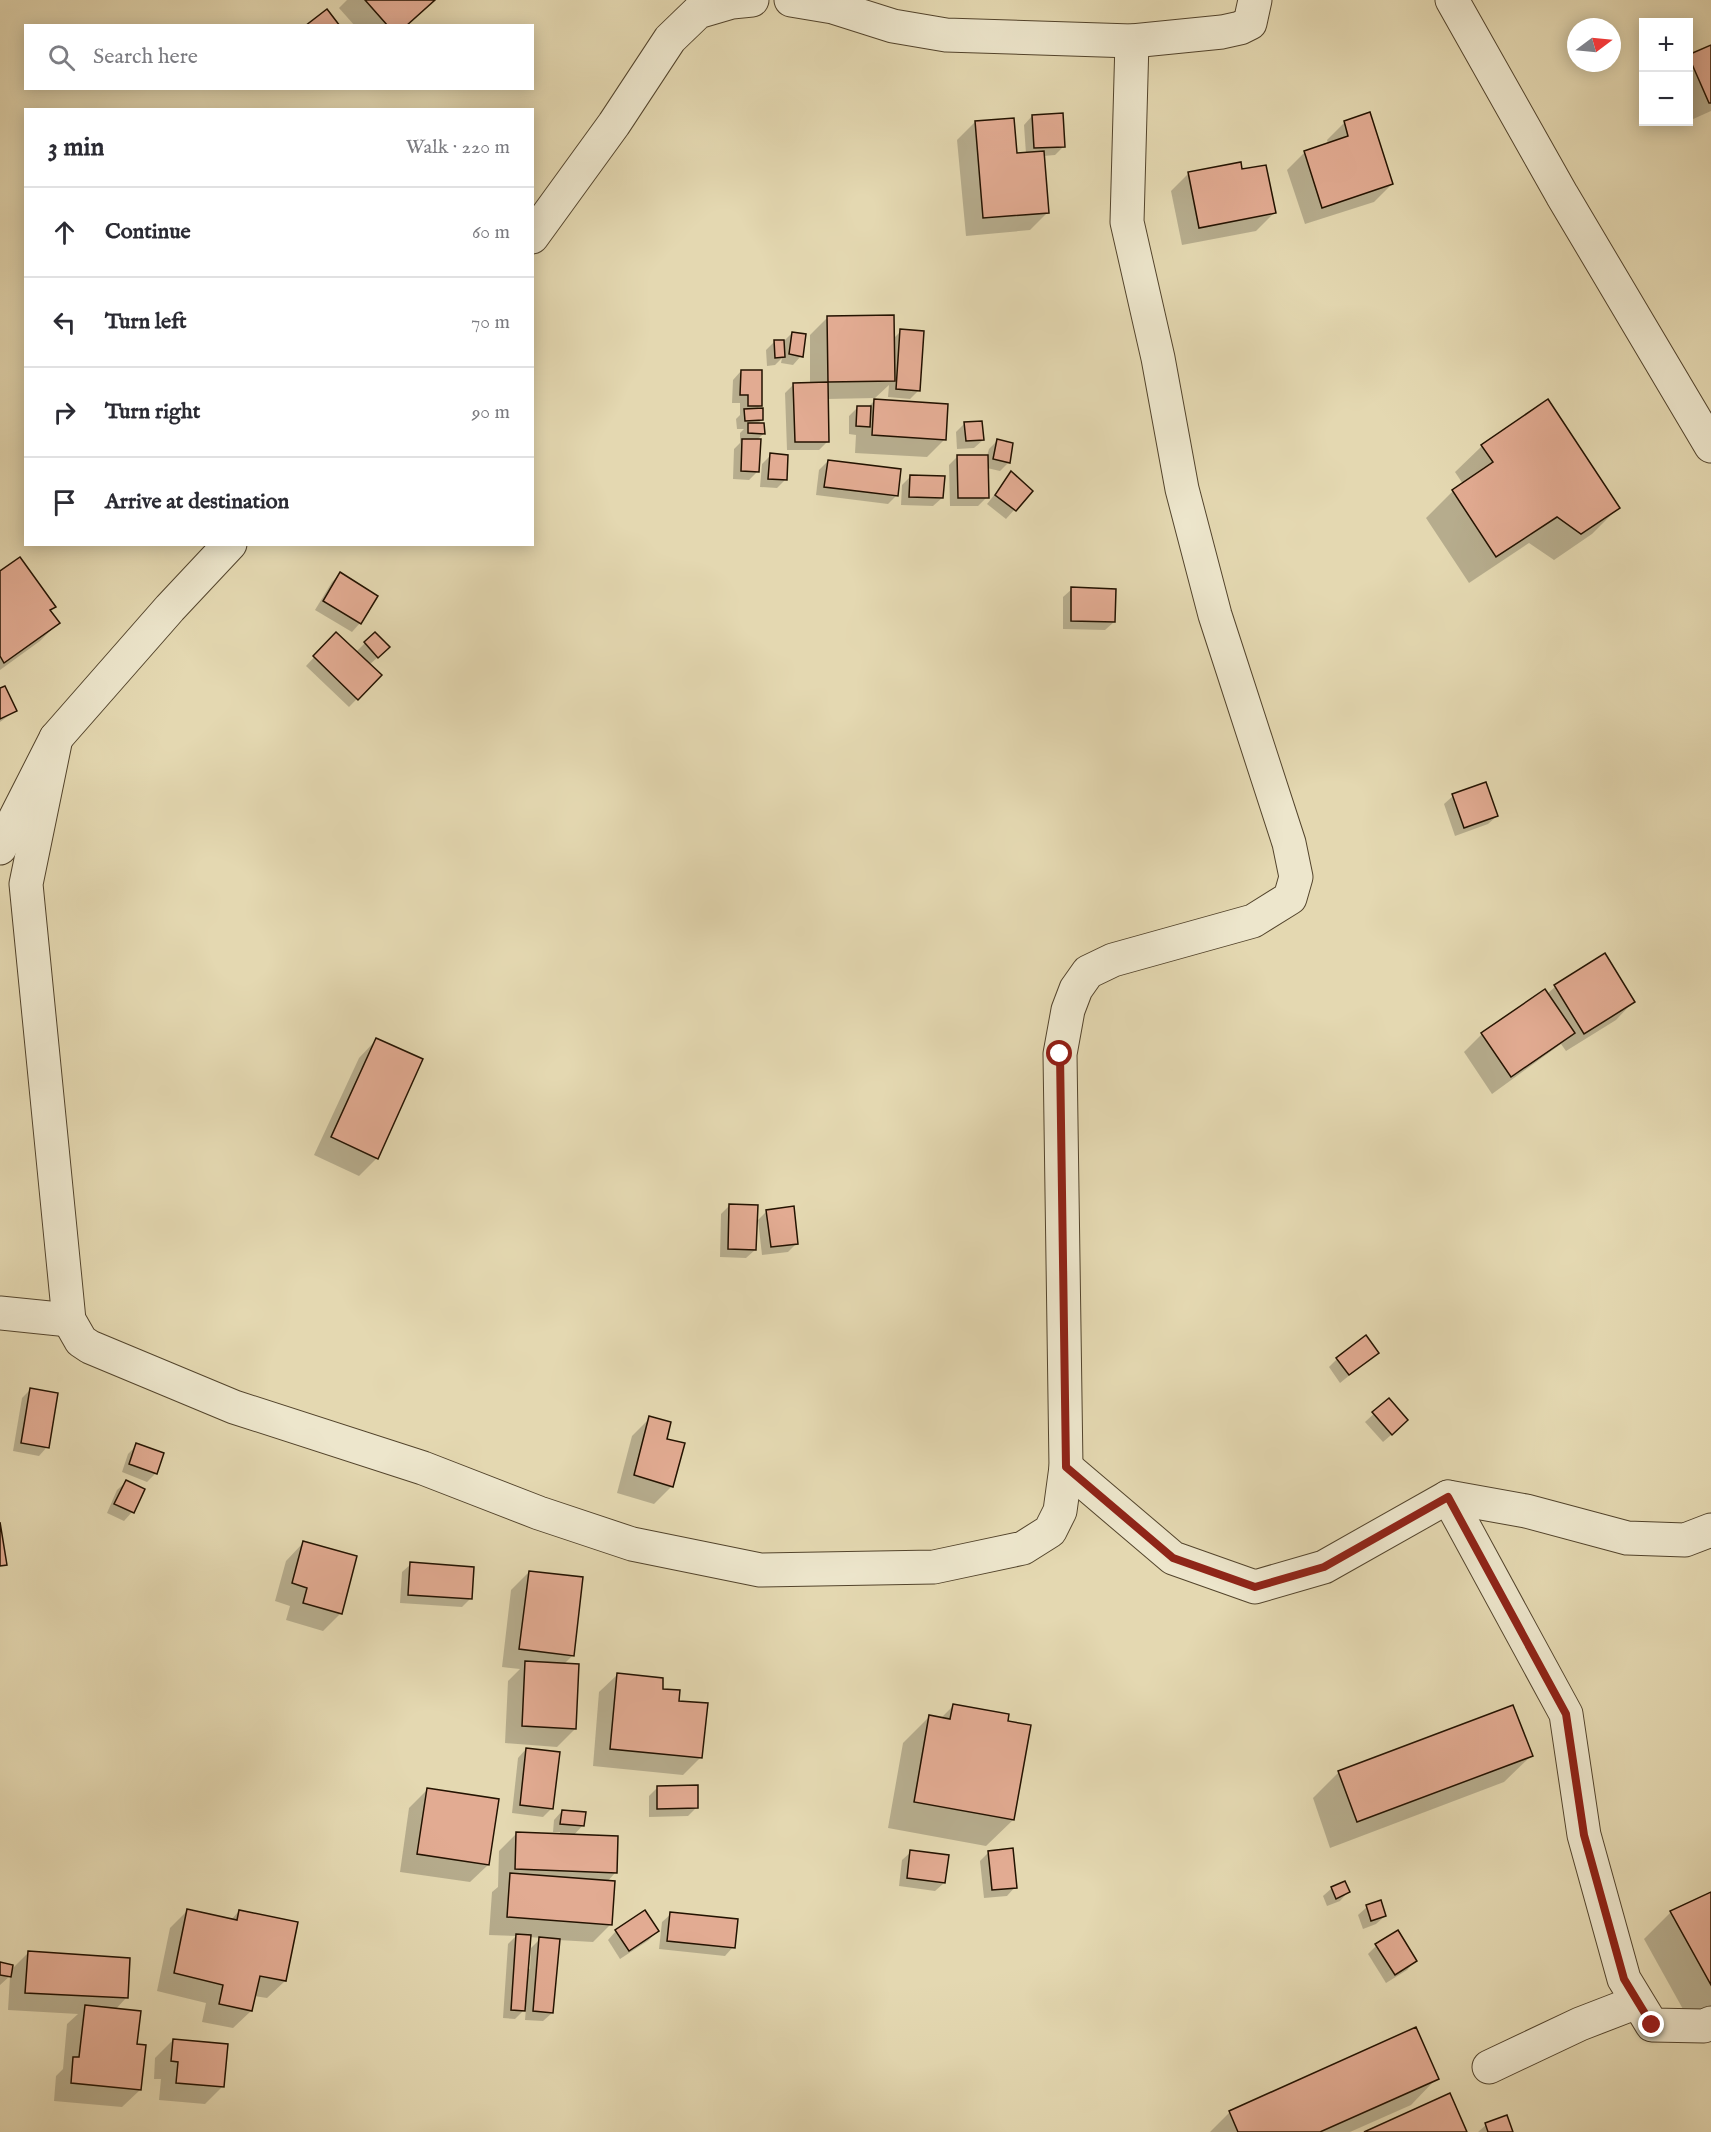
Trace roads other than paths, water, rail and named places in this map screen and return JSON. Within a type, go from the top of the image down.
[{"type":"street","points":[[534,234],[614,124],[670,39],[698,12],[732,2],[752,0]]},
{"type":"street","points":[[790,0],[834,7],[893,26],[946,35],[1132,41],[1222,32],[1240,28],[1250,22],[1255,0]]},
{"type":"street","points":[[1452,0],[1562,195],[1711,446]]},
{"type":"street","points":[[56,738],[26,884],[69,1320],[81,1341],[90,1347],[234,1407],[423,1468],[538,1513],[632,1544],[760,1570],[934,1567],[1023,1548],[1050,1531],[1060,1511],[1066,1467],[1060,1054],[1068,1010],[1076,989],[1088,972],[1113,960],[1253,921],[1290,898],[1296,877],[1289,843],[1215,615],[1182,489],[1158,358],[1127,222],[1132,41]]},
{"type":"street","points":[[0,848],[56,738],[170,608],[228,546]]},
{"type":"street","points":[[0,1312],[69,1320]]},
{"type":"street","points":[[1066,1467],[1173,1558],[1255,1587],[1324,1567],[1448,1497],[1526,1511],[1627,1538],[1685,1540],[1711,1530]]},
{"type":"street","points":[[1448,1497],[1566,1714],[1584,1835],[1624,1979],[1652,2025],[1711,2023]]},
{"type":"street","points":[[1489,2067],[1580,2024],[1637,2001]]}]
